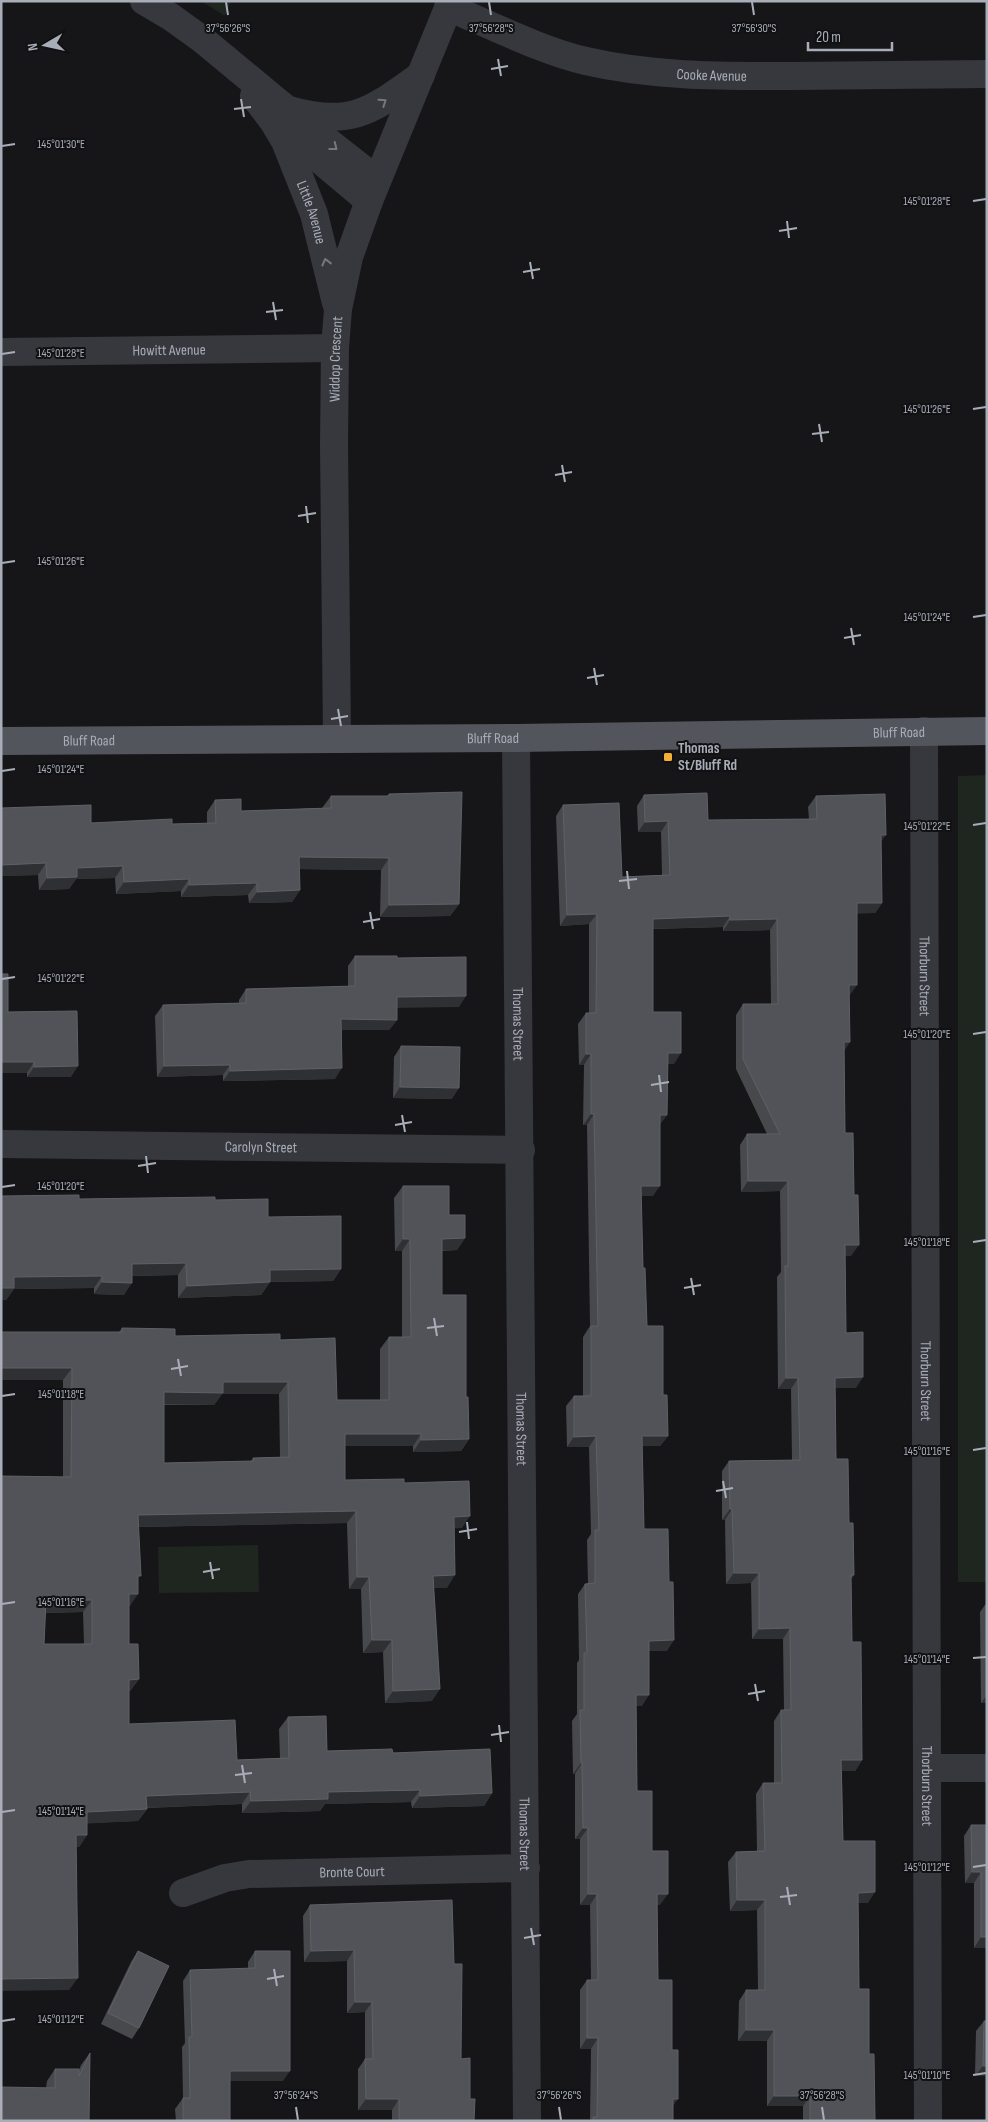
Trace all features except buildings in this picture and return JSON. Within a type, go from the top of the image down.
[{"type":"main road","name":"Bluff Road","points":[[1,741],[516,738],[987,731]]},
{"type":"street","name":"Little Avenue","points":[[144,1],[171,17],[203,40],[228,62],[279,115],[373,190]]},
{"type":"street","name":"Cooke Avenue","points":[[450,4],[550,49],[584,61],[630,70],[726,76],[987,74]]},
{"type":"street","name":"Widdop Crescent","points":[[337,738],[335,348],[338,309],[349,257],[373,190],[450,4]]},
{"type":"street","name":"Little Avenue","points":[[279,115],[323,117],[362,113],[378,106],[421,75]]},
{"type":"street","name":"Little Avenue","points":[[279,115],[284,141],[314,214],[338,309]]},
{"type":"street","name":"Howitt Avenue","points":[[1,352],[335,348]]},
{"type":"street","name":"Thorburn Street","points":[[924,731],[928,2121]]},
{"type":"street","name":"Thomas Street","points":[[516,738],[527,2121]]},
{"type":"street","name":"Carolyn Street","points":[[1,1144],[520,1150]]},
{"type":"street","points":[[928,1768],[987,1768]]},
{"type":"street","name":"Bronte Court","points":[[183,1893],[225,1878],[249,1874],[526,1868]]},
{"type":"shaded area","points":[[201,1],[231,1],[225,16]]},
{"type":"shaded area","points":[[987,775],[987,1582],[958,1582],[958,776]]},
{"type":"shaded area","points":[[258,1545],[259,1592],[159,1593],[158,1547]]},
{"type":"place","name":"Thomas St/Bluff Rd","points":[[668,757]]}]
